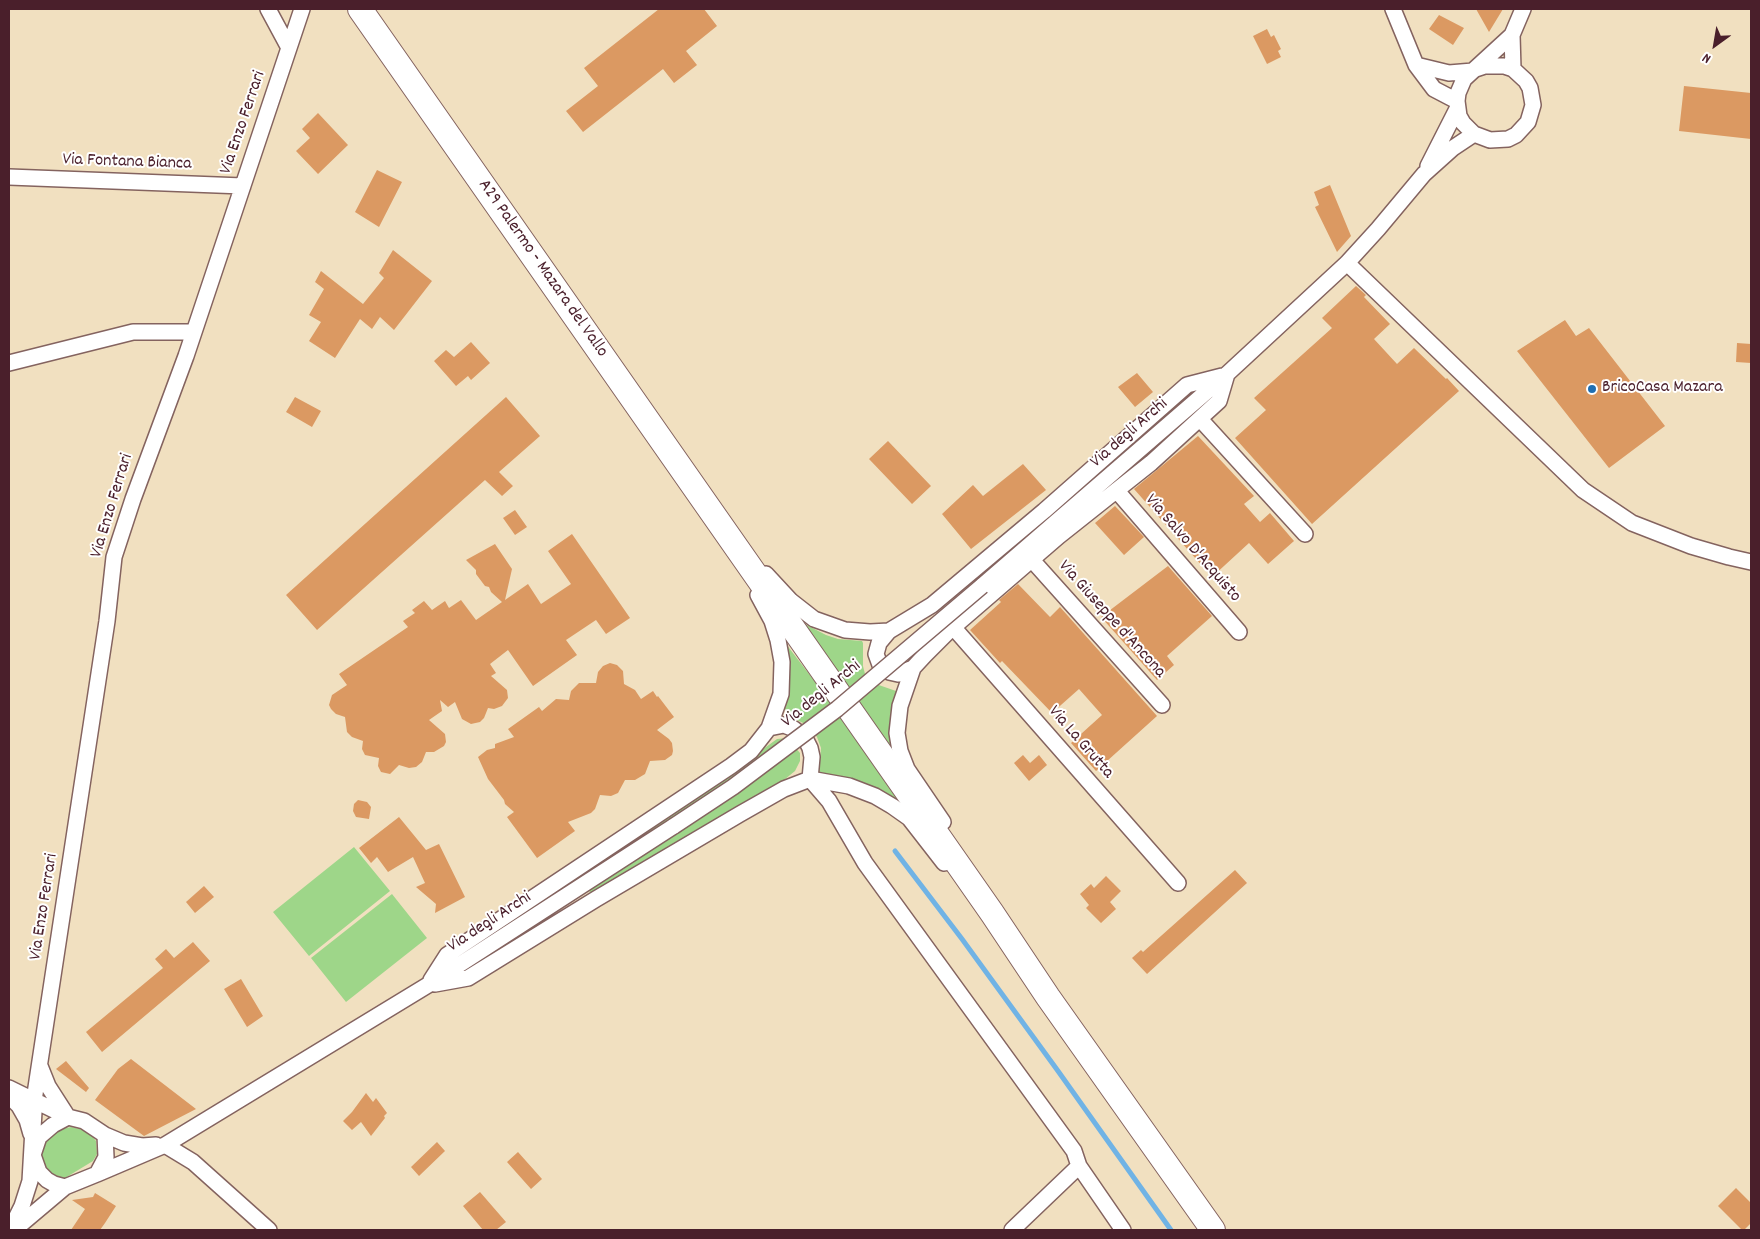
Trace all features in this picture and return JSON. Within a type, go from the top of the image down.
[{"type":"main road","name":"A29 Palermo - Mazara del Vallo","points":[[360,9],[992,913],[1048,997],[1213,1230]]},
{"type":"street","points":[[268,9],[289,48]]},
{"type":"street","name":"Via Enzo Ferrari","points":[[33,1155],[35,1100],[107,621],[114,557],[133,499],[194,332],[302,9]]},
{"type":"street","points":[[1393,9],[1416,65],[1434,89],[1457,105]]},
{"type":"street","points":[[1416,65],[1449,73],[1474,70],[1494,64],[1513,69],[1526,80],[1530,88],[1533,105],[1528,122],[1508,139],[1490,140],[1474,134],[1463,124],[1457,105],[1460,86],[1464,79],[1474,70],[1512,35],[1523,9]]},
{"type":"street","points":[[1512,35],[1513,69]]},
{"type":"street","name":"Via degli Archi","points":[[1424,174],[1457,105]]},
{"type":"street","name":"Via degli Archi","points":[[97,1174],[165,1145],[428,985],[734,787],[837,709],[1227,374],[1347,263],[1424,174],[1454,148],[1474,134]]},
{"type":"street","name":"Via Fontana Bianca","points":[[9,177],[243,186]]},
{"type":"street","points":[[1347,263],[1583,490],[1632,523],[1691,546],[1751,562]]},
{"type":"street","points":[[9,363],[132,332],[194,332]]},
{"type":"street","points":[[992,913],[963,851],[907,769],[900,751],[897,733],[900,706],[913,668],[953,628],[1032,560],[1152,463],[1200,419],[1219,401],[1227,374]]},
{"type":"street","points":[[913,668],[898,674],[889,672],[880,665],[876,654],[879,643],[889,631],[932,605],[1044,512],[1187,386],[1227,374]]},
{"type":"street","points":[[1200,419],[1305,534]]},
{"type":"street","name":"Via Salvo D'Acquisto","points":[[1117,491],[1239,632]]},
{"type":"street","points":[[724,529],[791,601],[814,619],[845,630],[889,631]]},
{"type":"street","points":[[428,985],[447,955],[731,766],[751,751],[769,728],[781,694],[782,662],[778,640],[772,621],[724,529]]},
{"type":"street","name":"Via Giuseppe d'Ancona","points":[[1032,560],[1162,705]]},
{"type":"street","name":"Via La Grutta","points":[[953,628],[1178,883]]},
{"type":"street","points":[[769,728],[784,725],[794,729],[805,738],[812,757],[810,779],[829,801],[865,863],[1074,1151],[1079,1166],[1123,1230]]},
{"type":"street","points":[[428,985],[468,978],[596,899],[732,819],[784,789],[810,779],[849,786],[875,796],[909,818],[944,863],[992,913]]},
{"type":"street","points":[[40,1065],[48,1086],[68,1117]]},
{"type":"street","points":[[9,1088],[68,1117],[84,1121],[106,1135],[124,1143],[142,1146],[165,1145],[193,1162],[269,1230]]},
{"type":"street","points":[[9,1096],[28,1120],[31,1130],[33,1155],[39,1172],[47,1180],[65,1187]]},
{"type":"street","points":[[10,1230],[22,1206],[30,1181],[33,1155],[39,1136],[52,1125],[68,1117]]},
{"type":"street","points":[[14,1230],[65,1187],[97,1174],[106,1157],[106,1135]]},
{"type":"street","points":[[1012,1230],[1079,1166]]},
{"type":"green space","points":[[799,621],[838,639],[862,641],[865,674],[873,683],[896,691],[897,694],[897,756]]},
{"type":"green space","points":[[786,644],[816,683],[898,802],[819,773],[821,748],[817,737],[807,725],[789,716],[784,707]]},
{"type":"green space","points":[[787,738],[800,753],[800,761],[795,771],[774,788],[593,896],[576,874],[719,781],[777,739]]},
{"type":"green space","points":[[354,847],[390,891],[309,956],[273,912]]},
{"type":"green space","points":[[392,894],[427,938],[346,1002],[311,958]]},
{"type":"green space","points":[[71,1127],[84,1130],[92,1136],[96,1141],[97,1154],[93,1161],[65,1178],[52,1177],[42,1168],[40,1152],[49,1137],[62,1129]]},
{"type":"building","points":[[659,9],[704,9],[717,26],[686,51],[697,65],[674,83],[663,69],[583,132],[566,111],[598,86],[584,68]]},
{"type":"building","points":[[1476,9],[1503,9],[1489,32]]},
{"type":"building","points":[[1439,15],[1464,28],[1453,45],[1429,29]]},
{"type":"building","points":[[1267,29],[1271,37],[1274,35],[1281,49],[1278,51],[1281,57],[1267,64],[1253,36]]},
{"type":"building","points":[[1684,86],[1751,93],[1751,139],[1679,131]]},
{"type":"building","points":[[318,113],[348,145],[318,174],[296,151],[310,138],[302,129]]},
{"type":"building","points":[[377,170],[402,182],[379,227],[355,212]]},
{"type":"building","points":[[1330,185],[1351,236],[1337,252],[1315,207],[1319,205],[1314,192]]},
{"type":"building","points":[[393,250],[432,281],[394,330],[380,317],[372,329],[360,319],[335,358],[309,341],[321,322],[309,315],[324,289],[315,282],[321,271],[363,304],[384,278],[379,273]]},
{"type":"building","points":[[1356,286],[1390,324],[1374,339],[1397,364],[1414,348],[1459,391],[1312,524],[1235,438],[1266,410],[1254,398],[1332,328],[1322,318]]},
{"type":"building","name":"BricoCasa Mazara","points":[[1565,320],[1576,336],[1589,328],[1665,426],[1609,468],[1517,351]]},
{"type":"building","points":[[471,342],[490,363],[471,380],[468,376],[456,386],[434,361],[446,350],[454,357]]},
{"type":"building","points":[[1737,343],[1751,344],[1751,363],[1736,362]]},
{"type":"building","points":[[1137,373],[1153,392],[1135,407],[1118,387]]},
{"type":"building","points":[[295,397],[321,411],[312,427],[286,412]]},
{"type":"building","points":[[506,397],[540,436],[499,472],[513,486],[502,496],[485,480],[317,630],[286,595]]},
{"type":"building","points":[[1198,436],[1254,496],[1244,504],[1260,522],[1270,513],[1294,541],[1268,564],[1249,543],[1212,577],[1134,489]]},
{"type":"building","points":[[888,441],[931,486],[912,504],[869,459]]},
{"type":"building","points":[[1023,464],[1046,490],[971,549],[942,514],[973,485],[983,496]]},
{"type":"building","points":[[1115,506],[1144,537],[1124,555],[1095,523]]},
{"type":"building","points":[[515,510],[527,527],[515,535],[503,518]]},
{"type":"building","points":[[572,534],[630,618],[606,634],[596,620],[566,640],[577,655],[533,686],[508,650],[490,664],[496,673],[491,676],[507,690],[508,698],[502,706],[494,709],[488,708],[480,722],[471,724],[462,719],[455,702],[448,707],[440,700],[442,711],[429,720],[445,734],[446,742],[444,746],[434,752],[426,752],[422,762],[416,767],[409,768],[399,765],[390,774],[381,772],[378,766],[379,758],[365,755],[362,749],[363,741],[352,737],[347,732],[345,717],[336,714],[329,705],[332,695],[347,685],[339,674],[408,627],[403,621],[415,613],[412,610],[424,601],[432,610],[445,601],[449,608],[461,600],[476,620],[502,602],[491,592],[489,587],[485,586],[476,574],[476,570],[466,560],[495,544],[512,569],[505,600],[528,584],[541,604],[571,584],[548,551]]},
{"type":"building","points":[[1168,566],[1212,616],[1167,656],[1174,665],[1157,680],[1101,617]]},
{"type":"building","points":[[1018,584],[1050,617],[1060,607],[1157,716],[1096,771],[1071,743],[1102,715],[1079,689],[1052,713],[1002,661],[1000,663],[970,630],[1001,602],[999,600]]},
{"type":"building","points":[[610,663],[617,665],[623,671],[624,684],[635,690],[641,699],[653,691],[674,717],[657,730],[672,743],[672,755],[665,760],[650,761],[645,774],[635,780],[625,780],[618,793],[611,796],[600,795],[595,809],[591,813],[568,822],[575,831],[537,858],[507,817],[514,812],[505,804],[488,779],[478,757],[487,750],[495,748],[495,744],[514,737],[508,729],[539,707],[542,711],[556,699],[569,700],[571,691],[579,683],[596,683],[598,672],[603,666]]},
{"type":"building","points":[[1023,755],[1030,763],[1039,755],[1047,765],[1029,781],[1014,763]]},
{"type":"building","points":[[358,800],[367,802],[371,807],[369,819],[356,817],[353,811],[354,804]]},
{"type":"building","points":[[399,817],[426,850],[439,844],[465,897],[435,913],[436,904],[416,887],[425,883],[413,857],[388,872],[377,857],[371,863],[359,848]]},
{"type":"building","points":[[1235,870],[1247,883],[1147,974],[1132,958],[1141,950],[1143,952]]},
{"type":"building","points":[[1106,876],[1121,891],[1110,902],[1116,909],[1101,923],[1086,908],[1089,905],[1080,894],[1091,884],[1094,888]]},
{"type":"building","points":[[204,886],[214,897],[195,913],[186,902]]},
{"type":"building","points":[[193,942],[210,961],[102,1052],[86,1032],[163,968],[155,959],[166,949],[174,958]]},
{"type":"building","points":[[241,979],[263,1016],[247,1027],[224,989]]},
{"type":"building","points":[[131,1059],[196,1109],[144,1136],[95,1100],[118,1069]]},
{"type":"building","points":[[66,1061],[89,1088],[86,1092],[56,1069]]},
{"type":"building","points":[[366,1093],[373,1102],[376,1098],[387,1113],[371,1136],[361,1122],[352,1130],[343,1121]]},
{"type":"building","points":[[437,1142],[445,1151],[419,1176],[411,1167]]},
{"type":"building","points":[[518,1152],[542,1179],[531,1189],[507,1162]]},
{"type":"building","points":[[1736,1188],[1751,1203],[1751,1223],[1744,1230],[1718,1206]]},
{"type":"building","points":[[480,1192],[506,1222],[496,1230],[483,1230],[463,1206]]},
{"type":"building","points":[[95,1193],[116,1206],[105,1223],[100,1230],[71,1230],[85,1209],[72,1200],[93,1197]]},
{"type":"waterway","points":[[895,851],[962,939],[1171,1230]]},
{"type":"place","name":"BricoCasa Mazara","points":[[1592,389]]}]
